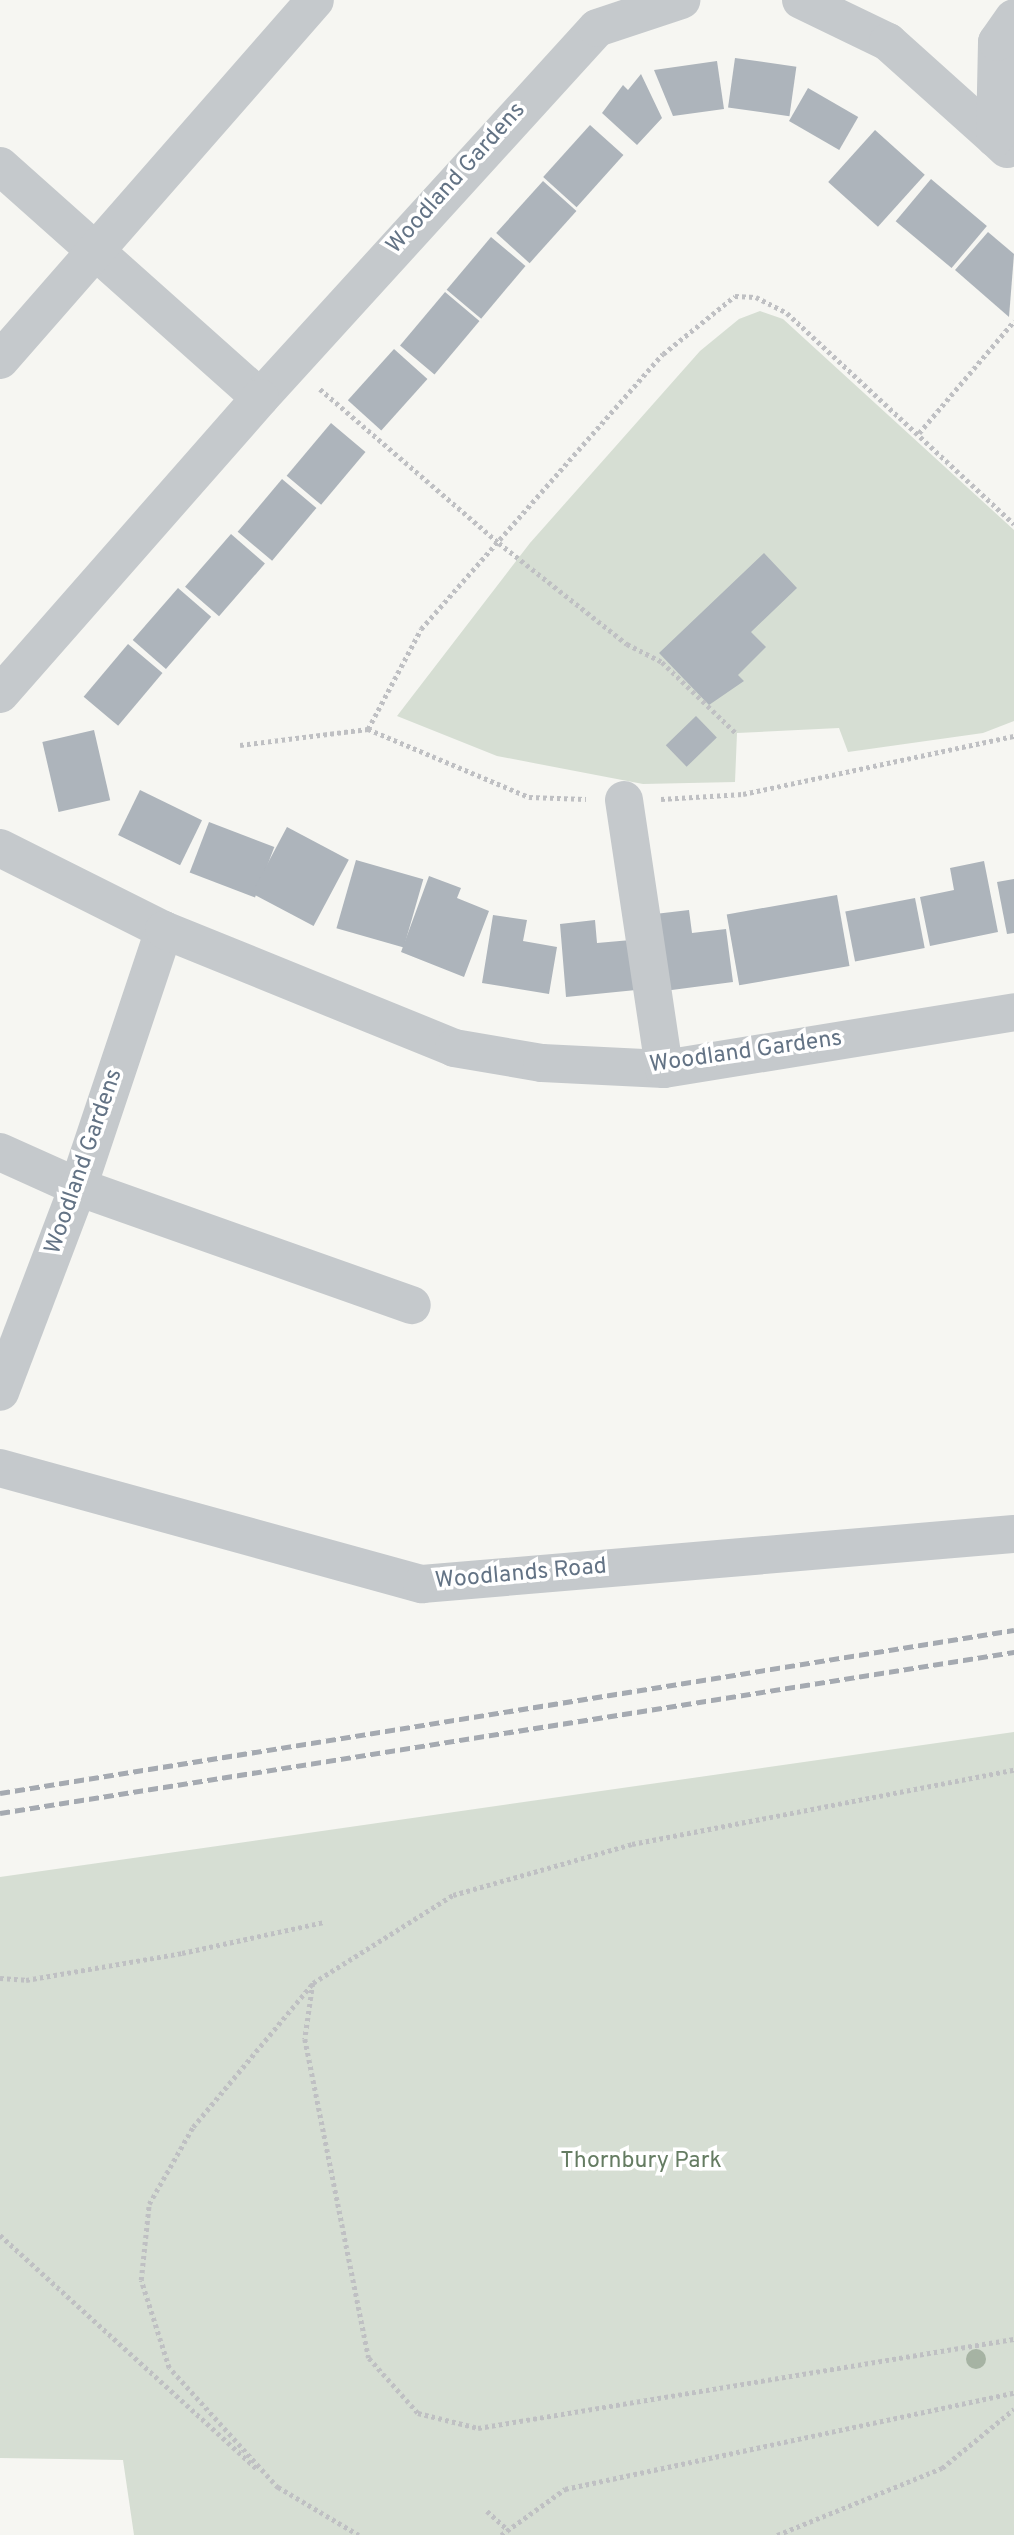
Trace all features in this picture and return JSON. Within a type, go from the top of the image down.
[{"type":"street","points":[[0,359],[94,248],[315,0]]},
{"type":"street","name":"Woodland Gardens","points":[[0,694],[290,363],[597,28],[681,0]]},
{"type":"street","points":[[801,0],[887,42],[1004,147]]},
{"type":"street","points":[[1004,147],[997,42],[1014,18]]},
{"type":"street","points":[[0,166],[260,398]]},
{"type":"street","points":[[624,800],[664,1069]]},
{"type":"street","name":"Woodland Gardens","points":[[0,848],[164,929],[454,1048],[542,1063],[664,1069],[1014,1012]]},
{"type":"street","name":"Woodland Gardens","points":[[0,1392],[78,1187],[164,929]]},
{"type":"street","points":[[0,1152],[78,1187],[412,1305]]},
{"type":"street","name":"Woodlands Road","points":[[0,1468],[422,1584],[1014,1534]]},
{"type":"path","points":[[368,729],[421,629],[663,354],[735,296],[756,297],[787,313],[1014,524]]},
{"type":"path","points":[[919,433],[1014,321]]},
{"type":"path","points":[[290,363],[499,543],[627,644],[662,662],[736,733]]},
{"type":"path","points":[[278,2488],[169,2368],[141,2280],[149,2204],[193,2127],[313,1983],[453,1895],[632,1844],[1014,1770]]},
{"type":"path","points":[[0,1978],[26,1980],[182,1953],[324,1922]]},
{"type":"path","points":[[313,1983],[305,2039],[369,2358],[418,2413],[478,2428],[1014,2339]]},
{"type":"path","points":[[0,2235],[278,2488],[359,2535]]},
{"type":"path","points":[[501,2535],[565,2490],[1014,2393]]},
{"type":"path","points":[[776,2535],[942,2468],[1014,2409]]},
{"type":"path","points":[[487,2511],[508,2530]]},
{"type":"green space","points":[[760,311],[783,319],[1014,530],[1014,721],[983,733],[848,752],[839,728],[737,733],[735,782],[643,784],[497,756],[397,716],[530,543],[700,351],[739,319]]},
{"type":"green space","name":"Thornbury Park","points":[[1014,1732],[1014,2535],[134,2535],[123,2460],[0,2458],[0,1877]]},
{"type":"building","points":[[735,58],[796,67],[789,116],[728,108]]},
{"type":"building","points":[[717,61],[724,109],[673,116],[654,70]]},
{"type":"building","points":[[641,74],[662,118],[637,145],[602,113],[623,85],[628,90]]},
{"type":"building","points":[[808,88],[858,117],[839,150],[789,121]]},
{"type":"building","points":[[590,125],[623,155],[577,207],[543,177]]},
{"type":"building","points":[[875,130],[925,175],[878,227],[828,182]]},
{"type":"building","points":[[931,179],[987,226],[952,268],[896,221]]},
{"type":"building","points":[[543,181],[576,211],[530,263],[496,233]]},
{"type":"building","points":[[988,232],[1014,254],[1009,317],[955,270]]},
{"type":"building","points":[[491,237],[525,266],[481,319],[447,290]]},
{"type":"building","points":[[445,292],[479,321],[434,375],[400,346]]},
{"type":"building","points":[[394,349],[427,379],[381,430],[348,400]]},
{"type":"building","points":[[331,423],[365,452],[321,505],[287,476]]},
{"type":"building","points":[[282,479],[316,508],[272,561],[238,532]]},
{"type":"building","points":[[231,534],[265,564],[219,616],[185,587]]},
{"type":"building","points":[[764,553],[797,588],[751,632],[766,647],[738,675],[744,681],[709,705],[659,653]]},
{"type":"building","points":[[178,588],[211,617],[166,669],[133,640]]},
{"type":"building","points":[[128,644],[162,673],[118,726],[84,697]]},
{"type":"building","points":[[696,716],[717,738],[687,767],[666,745]]},
{"type":"building","points":[[94,730],[110,800],[59,812],[42,742]]},
{"type":"building","points":[[140,790],[202,820],[180,865],[118,835]]},
{"type":"building","points":[[209,822],[274,847],[255,897],[190,872]]},
{"type":"building","points":[[287,827],[349,860],[314,926],[252,893]]},
{"type":"building","points":[[356,860],[423,879],[404,948],[336,928]]},
{"type":"building","points":[[984,861],[998,932],[930,946],[920,897],[954,890],[950,868]]},
{"type":"building","points":[[429,876],[461,888],[457,898],[489,911],[464,977],[401,952]]},
{"type":"building","points":[[1014,879],[1014,933],[1007,934],[997,882]]},
{"type":"building","points":[[837,895],[850,966],[739,985],[727,914]]},
{"type":"building","points":[[915,898],[925,948],[855,962],[845,912]]},
{"type":"building","points":[[689,910],[692,933],[726,929],[733,982],[664,991],[655,914]]},
{"type":"building","points":[[493,915],[527,920],[523,941],[557,947],[549,994],[482,983]]},
{"type":"building","points":[[595,920],[597,943],[631,940],[636,990],[566,997],[560,924]]},
{"type":"railway","points":[[0,1793],[1014,1630]]},
{"type":"railway","points":[[0,1813],[1014,1652]]}]
